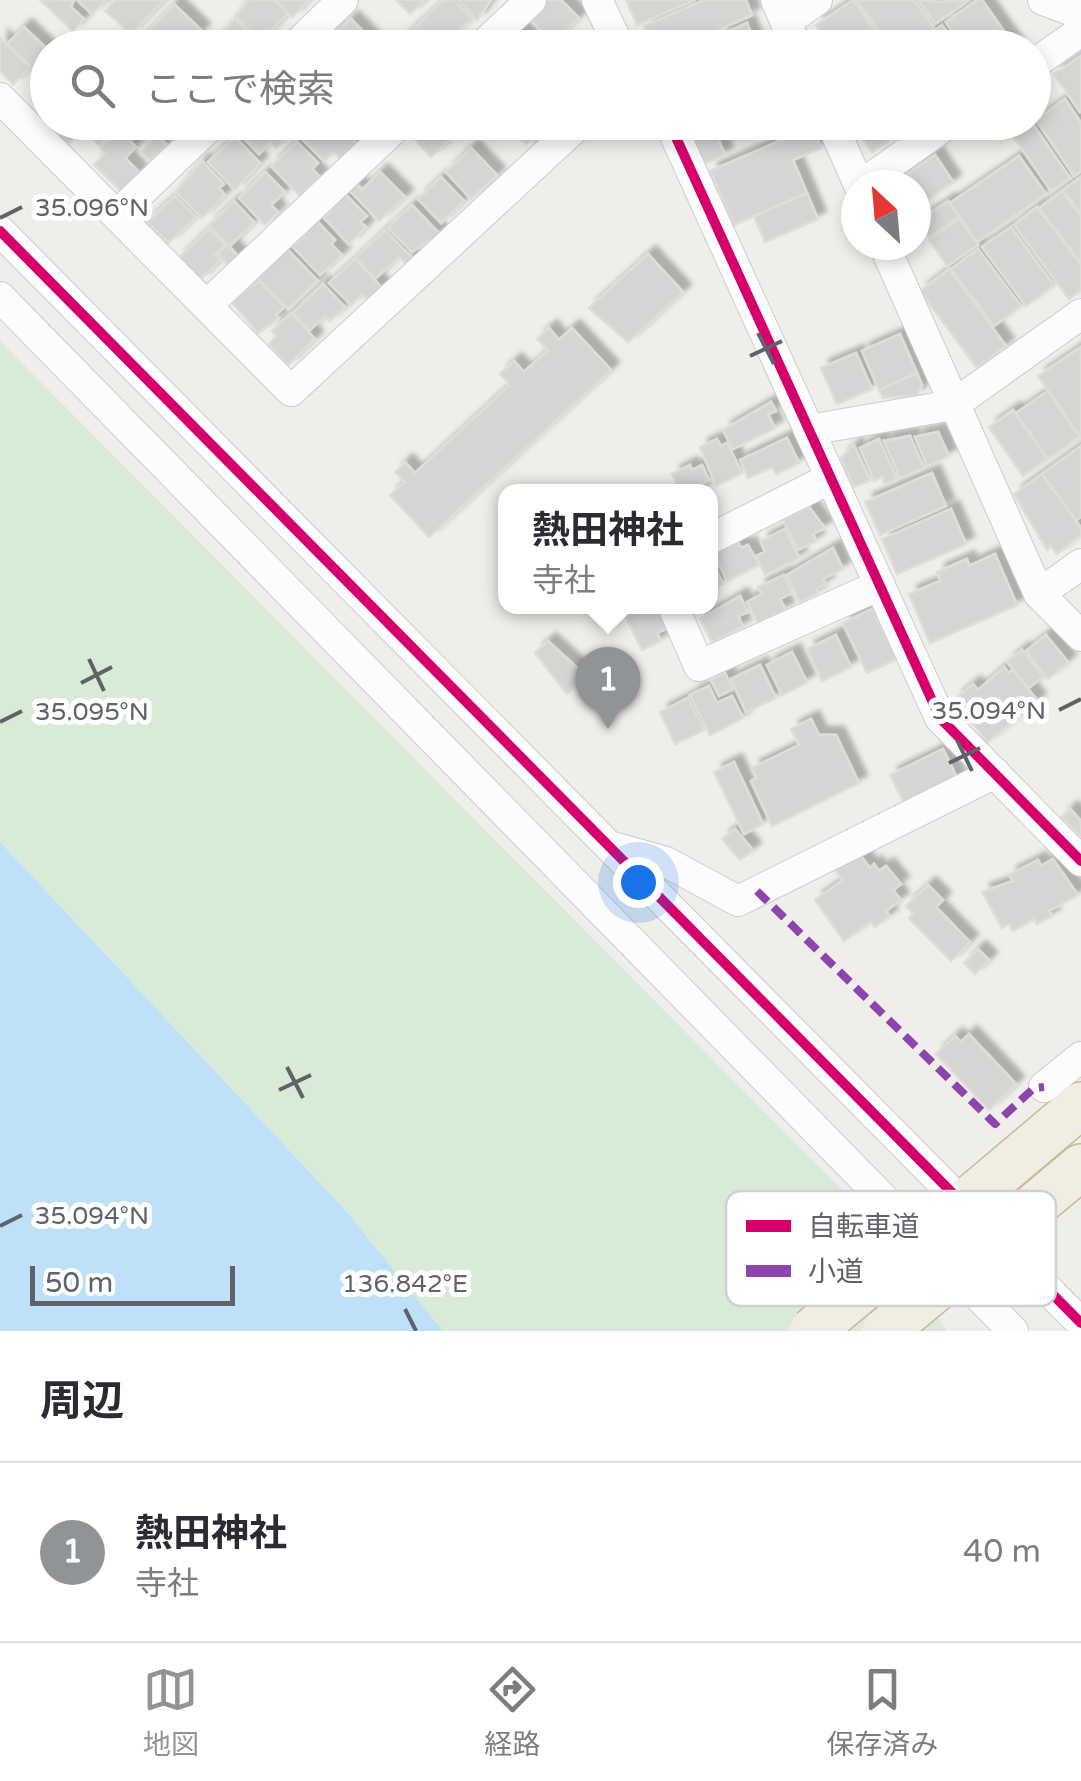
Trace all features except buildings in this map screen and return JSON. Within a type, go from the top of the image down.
[{"type":"highway","points":[[978,1191],[1062,1096]]},
{"type":"highway","points":[[1052,1191],[1081,1167]]},
{"type":"highway","points":[[812,1331],[842,1306]]},
{"type":"highway","points":[[886,1331],[916,1306]]},
{"type":"street","points":[[312,30],[343,0]]},
{"type":"street","points":[[499,30],[531,0]]},
{"type":"street","points":[[597,0],[611,30]]},
{"type":"street","points":[[786,23],[817,0]]},
{"type":"street","points":[[1043,0],[1081,14]]},
{"type":"street","points":[[1051,52],[1081,31]]},
{"type":"street","points":[[0,98],[30,127]]},
{"type":"street","points":[[43,140],[291,392],[562,140]]},
{"type":"street","points":[[118,214],[195,140]]},
{"type":"street","points":[[207,305],[381,140]]},
{"type":"street","points":[[678,140],[940,718],[1081,861]]},
{"type":"street","points":[[839,140],[853,170]]},
{"type":"street","points":[[881,170],[924,140]]},
{"type":"street","points":[[0,231],[613,848],[965,1191]]},
{"type":"street","points":[[891,260],[1039,594],[1081,636]]},
{"type":"street","points":[[0,297],[876,1191]]},
{"type":"street","points":[[809,430],[953,404],[1081,314]]},
{"type":"street","points":[[718,534],[831,478]]},
{"type":"street","points":[[1039,594],[1081,564]]},
{"type":"street","points":[[677,614],[700,666],[880,585]]},
{"type":"street","points":[[613,848],[666,862],[738,901],[994,773]]},
{"type":"street","points":[[1062,1096],[1081,1057]]},
{"type":"street","points":[[1056,1295],[1081,1323]]},
{"type":"street","points":[[989,1306],[1013,1331]]},
{"type":"green space","points":[[0,341],[843,1191],[726,1191],[726,1306],[930,1306],[947,1331],[443,1331],[347,1212],[0,842]]},
{"type":"water","points":[[0,842],[347,1212],[443,1331],[0,1331]]},
{"type":"marked path","points":[[757,891],[995,1124],[1034,1088],[1044,1087]]},
{"type":"cycle path","points":[[677,140],[940,718],[1081,861]]},
{"type":"cycle path","points":[[0,231],[950,1191]]},
{"type":"cycle path","points":[[1056,1298],[1081,1323]]},
{"type":"place","name":"熱田神社","points":[[608,729]]}]
